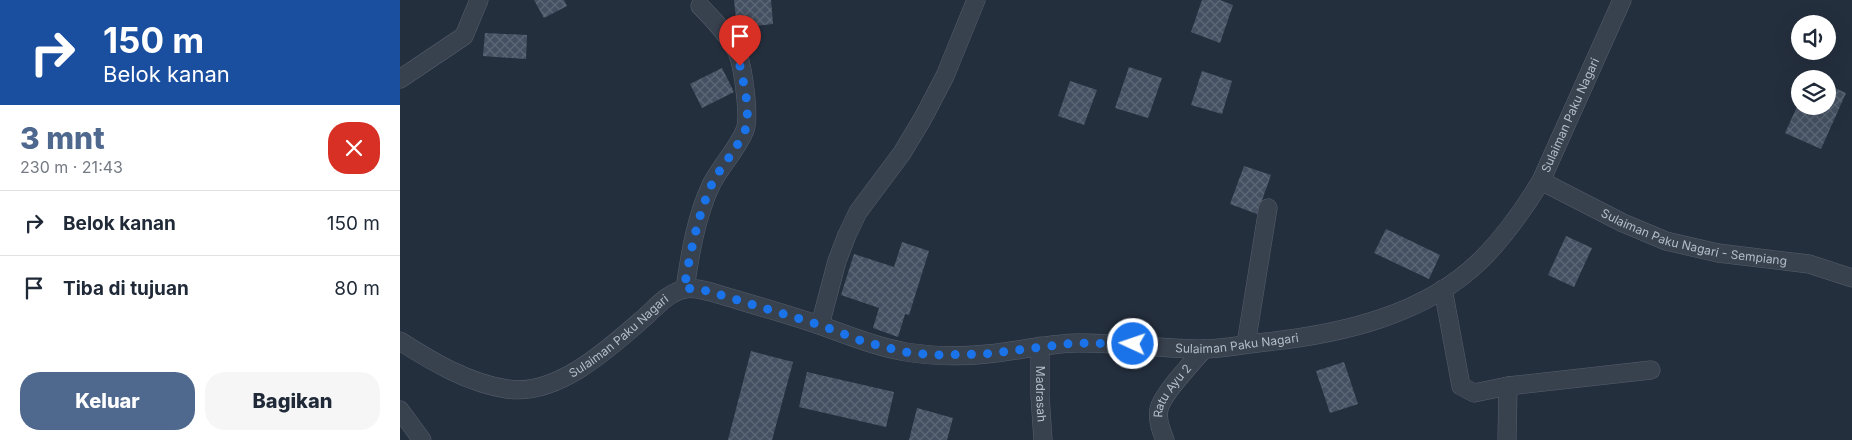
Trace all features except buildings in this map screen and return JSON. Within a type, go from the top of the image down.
[{"type":"street","points":[[400,79],[464,36],[479,0]]},
{"type":"street","points":[[820,325],[837,261],[858,212],[902,153],[923,118],[945,76],[976,0]]},
{"type":"street","name":"Sulaiman Paku Nagari","points":[[400,341],[441,367],[481,382],[508,389],[535,388],[560,380],[606,351],[670,295],[684,289],[695,288],[820,325],[862,341],[904,352],[934,355],[985,354],[1075,343],[1115,343],[1204,349],[1304,338],[1350,327],[1399,312],[1427,300],[1480,260],[1498,241],[1525,207],[1541,181],[1622,0]]},
{"type":"street","points":[[684,289],[689,260],[711,185],[746,128],[747,105],[737,52],[700,2]]},
{"type":"street","name":"Sulaiman Paku Nagari - Sempiang","points":[[1541,181],[1623,223],[1666,242],[1718,253],[1809,264],[1852,278]]},
{"type":"street","points":[[1246,344],[1268,208]]},
{"type":"street","points":[[1443,289],[1461,386],[1474,393],[1508,386],[1652,370]]},
{"type":"street","name":"Madrasah","points":[[1040,346],[1042,440]]},
{"type":"street","name":"Ratu Ayu 2","points":[[1165,440],[1159,426],[1159,410],[1163,399],[1204,349]]},
{"type":"street","points":[[1507,440],[1508,386]]},
{"type":"street","points":[[400,410],[422,440]]},
{"type":"route","points":[[740,66],[747,105],[746,128],[711,185],[700,214],[684,289],[695,288],[711,292],[820,325],[862,341],[904,352],[934,355],[985,354],[1075,343],[1133,344]]}]
